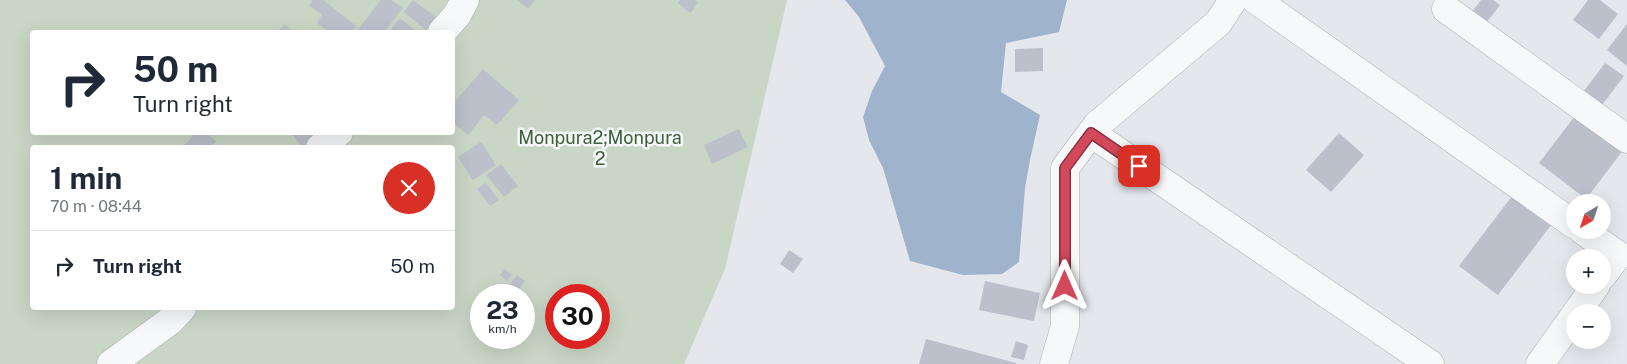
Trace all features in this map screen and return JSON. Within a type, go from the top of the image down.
[{"type":"street","points":[[444,30],[457,15],[465,0]]},
{"type":"street","points":[[1054,364],[1065,326],[1065,168],[1097,125],[1218,23],[1233,0]]},
{"type":"street","points":[[1256,0],[1566,219]]},
{"type":"street","points":[[1443,3],[1627,140]]},
{"type":"street","points":[[1091,133],[1430,364]]},
{"type":"street","points":[[324,145],[335,135]]},
{"type":"street","points":[[1591,239],[1616,264]]},
{"type":"street","points":[[111,364],[170,321],[180,310]]},
{"type":"street","points":[[1540,364],[1566,328]]},
{"type":"green space","name":"Monpura2;Monpura 2","points":[[0,0],[787,0],[725,269],[684,364],[0,364]]},
{"type":"water","points":[[845,0],[1067,0],[1059,32],[1006,43],[1001,92],[1040,115],[1025,188],[1019,262],[1002,274],[963,275],[910,261],[883,168],[869,140],[863,117],[872,91],[885,66],[859,17]]},
{"type":"building","points":[[313,0],[323,0],[356,26],[352,30],[326,30],[317,23],[322,15],[309,5]]},
{"type":"building","points":[[381,0],[391,0],[403,8],[386,30],[358,30]]},
{"type":"building","points":[[413,0],[436,17],[426,30],[404,12]]},
{"type":"building","points":[[517,0],[535,0],[528,9]]},
{"type":"building","points":[[680,0],[695,0],[698,3],[690,13],[678,3]]},
{"type":"building","points":[[1481,0],[1493,0],[1500,5],[1483,27],[1469,16]]},
{"type":"building","points":[[1588,0],[1600,0],[1618,14],[1599,39],[1573,20]]},
{"type":"building","points":[[400,18],[415,30],[392,30],[391,29]]},
{"type":"building","points":[[284,24],[292,30],[280,30]]},
{"type":"building","points":[[1627,24],[1627,66],[1607,50]]},
{"type":"building","points":[[1043,48],[1043,71],[1015,72],[1015,49]]},
{"type":"building","points":[[1605,63],[1624,76],[1596,113],[1578,99]]},
{"type":"building","points":[[483,69],[519,100],[497,125],[484,115],[468,135],[455,124],[455,102]]},
{"type":"building","points":[[1581,108],[1616,136],[1627,121],[1627,145],[1590,194],[1579,194],[1539,163]]},
{"type":"building","points":[[739,129],[748,147],[712,164],[704,145]]},
{"type":"building","points":[[1339,133],[1364,155],[1331,192],[1306,170]]},
{"type":"building","points":[[193,135],[209,135],[216,141],[213,145],[185,145]]},
{"type":"building","points":[[293,135],[312,135],[317,142],[314,145],[301,145]]},
{"type":"building","points":[[481,142],[496,165],[473,180],[458,157]]},
{"type":"building","points":[[501,164],[518,186],[504,197],[486,175]]},
{"type":"building","points":[[486,183],[499,200],[490,206],[477,189]]},
{"type":"building","points":[[1512,196],[1551,225],[1498,295],[1459,266]]},
{"type":"building","points":[[789,250],[803,259],[793,273],[780,264]]},
{"type":"building","points":[[505,269],[512,275],[507,281],[500,275]]},
{"type":"building","points":[[517,275],[525,281],[523,284],[510,284]]},
{"type":"building","points":[[985,281],[1040,293],[1034,321],[979,310]]},
{"type":"building","points":[[926,339],[1016,363],[1016,364],[919,364]]},
{"type":"building","points":[[1016,341],[1028,345],[1024,360],[1011,357]]},
{"type":"route","points":[[1065,286],[1065,168],[1091,133],[1139,166]]}]
